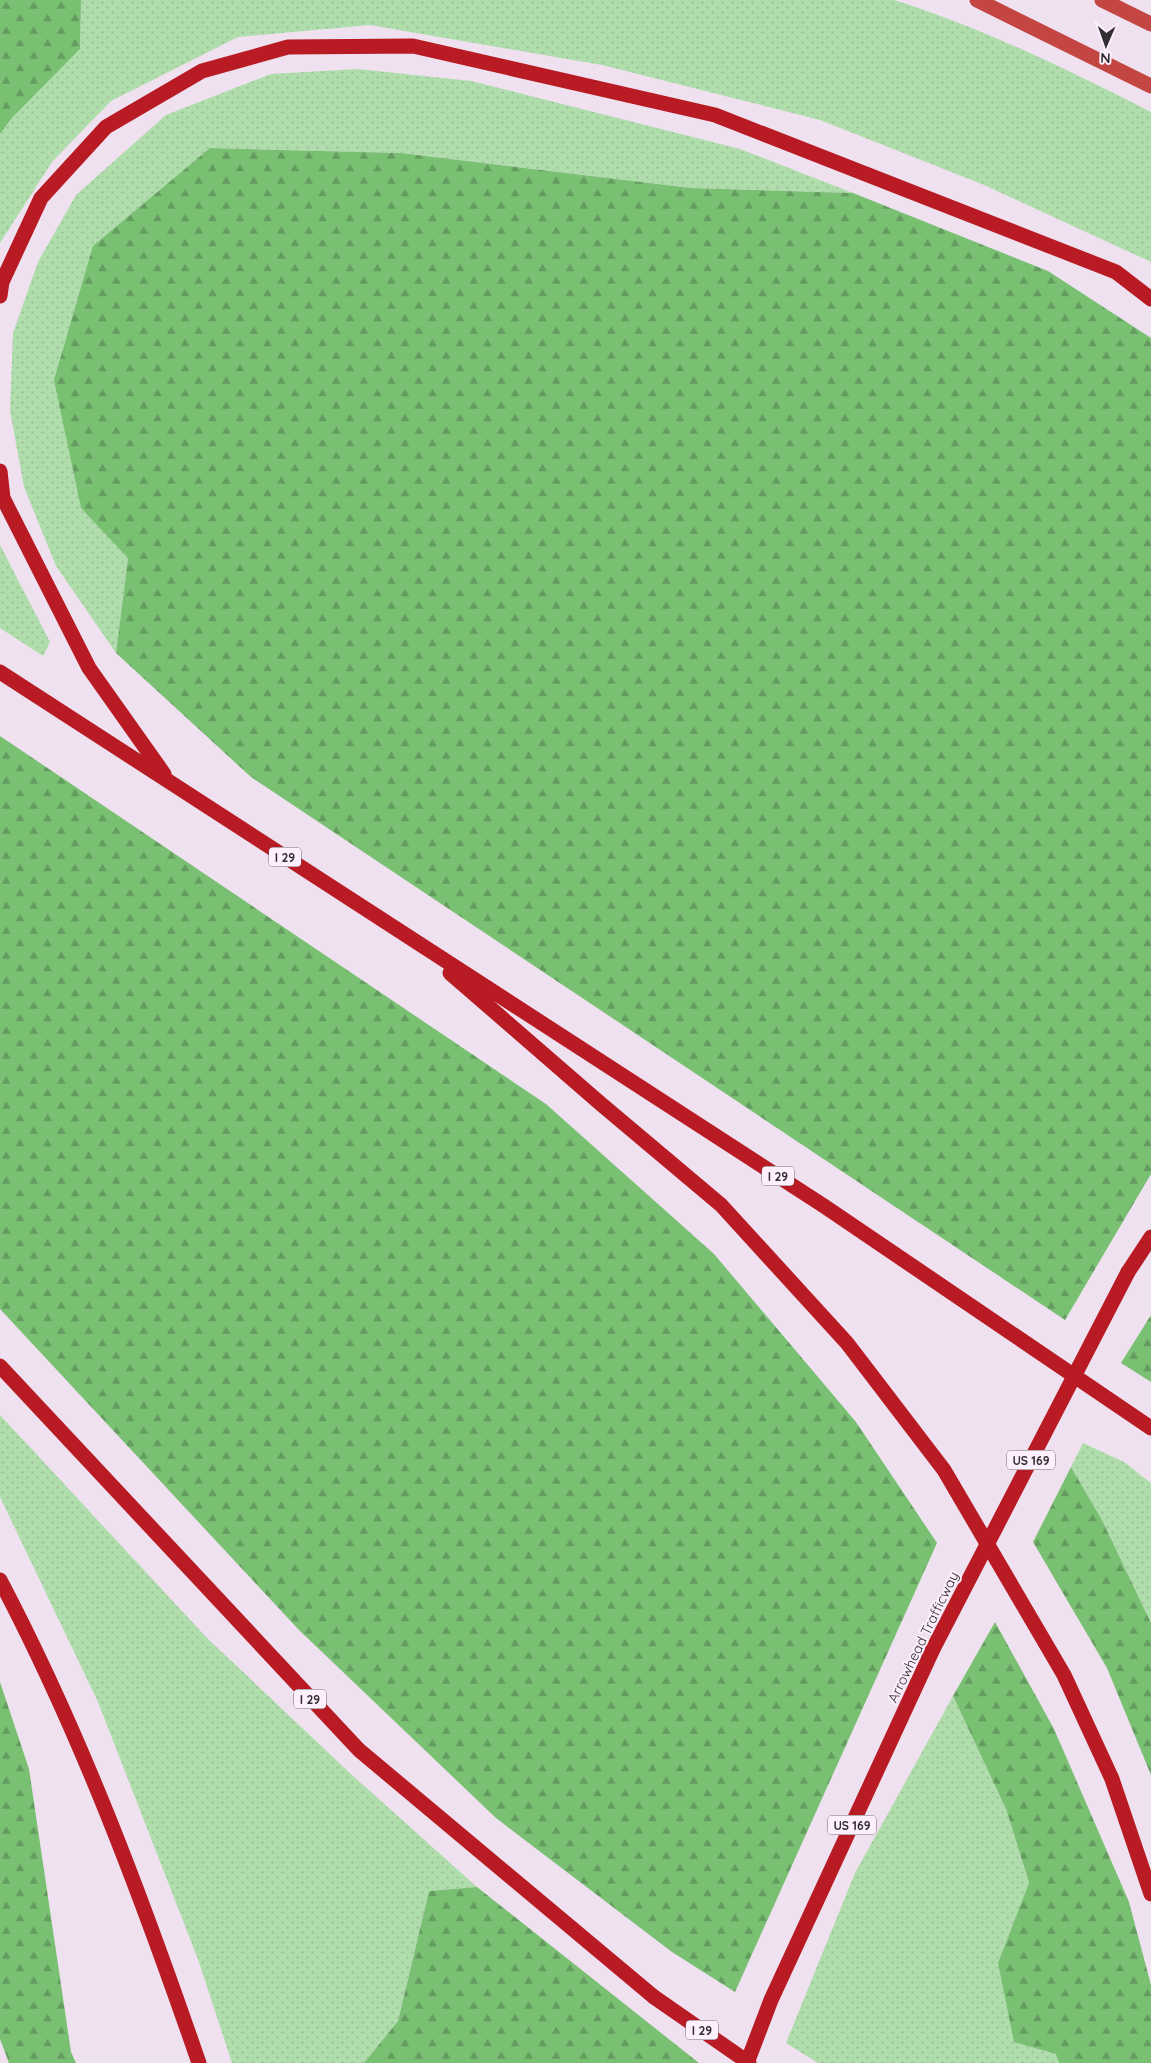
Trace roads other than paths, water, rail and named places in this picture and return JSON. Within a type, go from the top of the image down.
[{"type":"highway","points":[[0,296],[2,282],[41,198],[106,127],[202,71],[288,47],[413,46],[714,115],[1116,272],[1151,299]]},
{"type":"highway","points":[[0,471],[4,498],[89,668],[169,782]]},
{"type":"highway","name":"I 29","points":[[0,672],[824,1206],[1151,1428]]},
{"type":"highway","points":[[401,931],[721,1206],[847,1343],[944,1470],[1064,1675],[1112,1779],[1151,1894]]},
{"type":"highway","name":"Arrowhead Trafficway","points":[[748,2063],[771,2000],[933,1649],[1128,1272],[1151,1237]]},
{"type":"highway","name":"I 29","points":[[0,1366],[359,1750],[654,1997],[748,2063]]},
{"type":"highway","points":[[0,1580],[27,1632],[106,1808],[165,1965],[199,2063]]},
{"type":"main road","points":[[978,0],[1151,86]]},
{"type":"main road","points":[[1102,0],[1151,24]]}]
